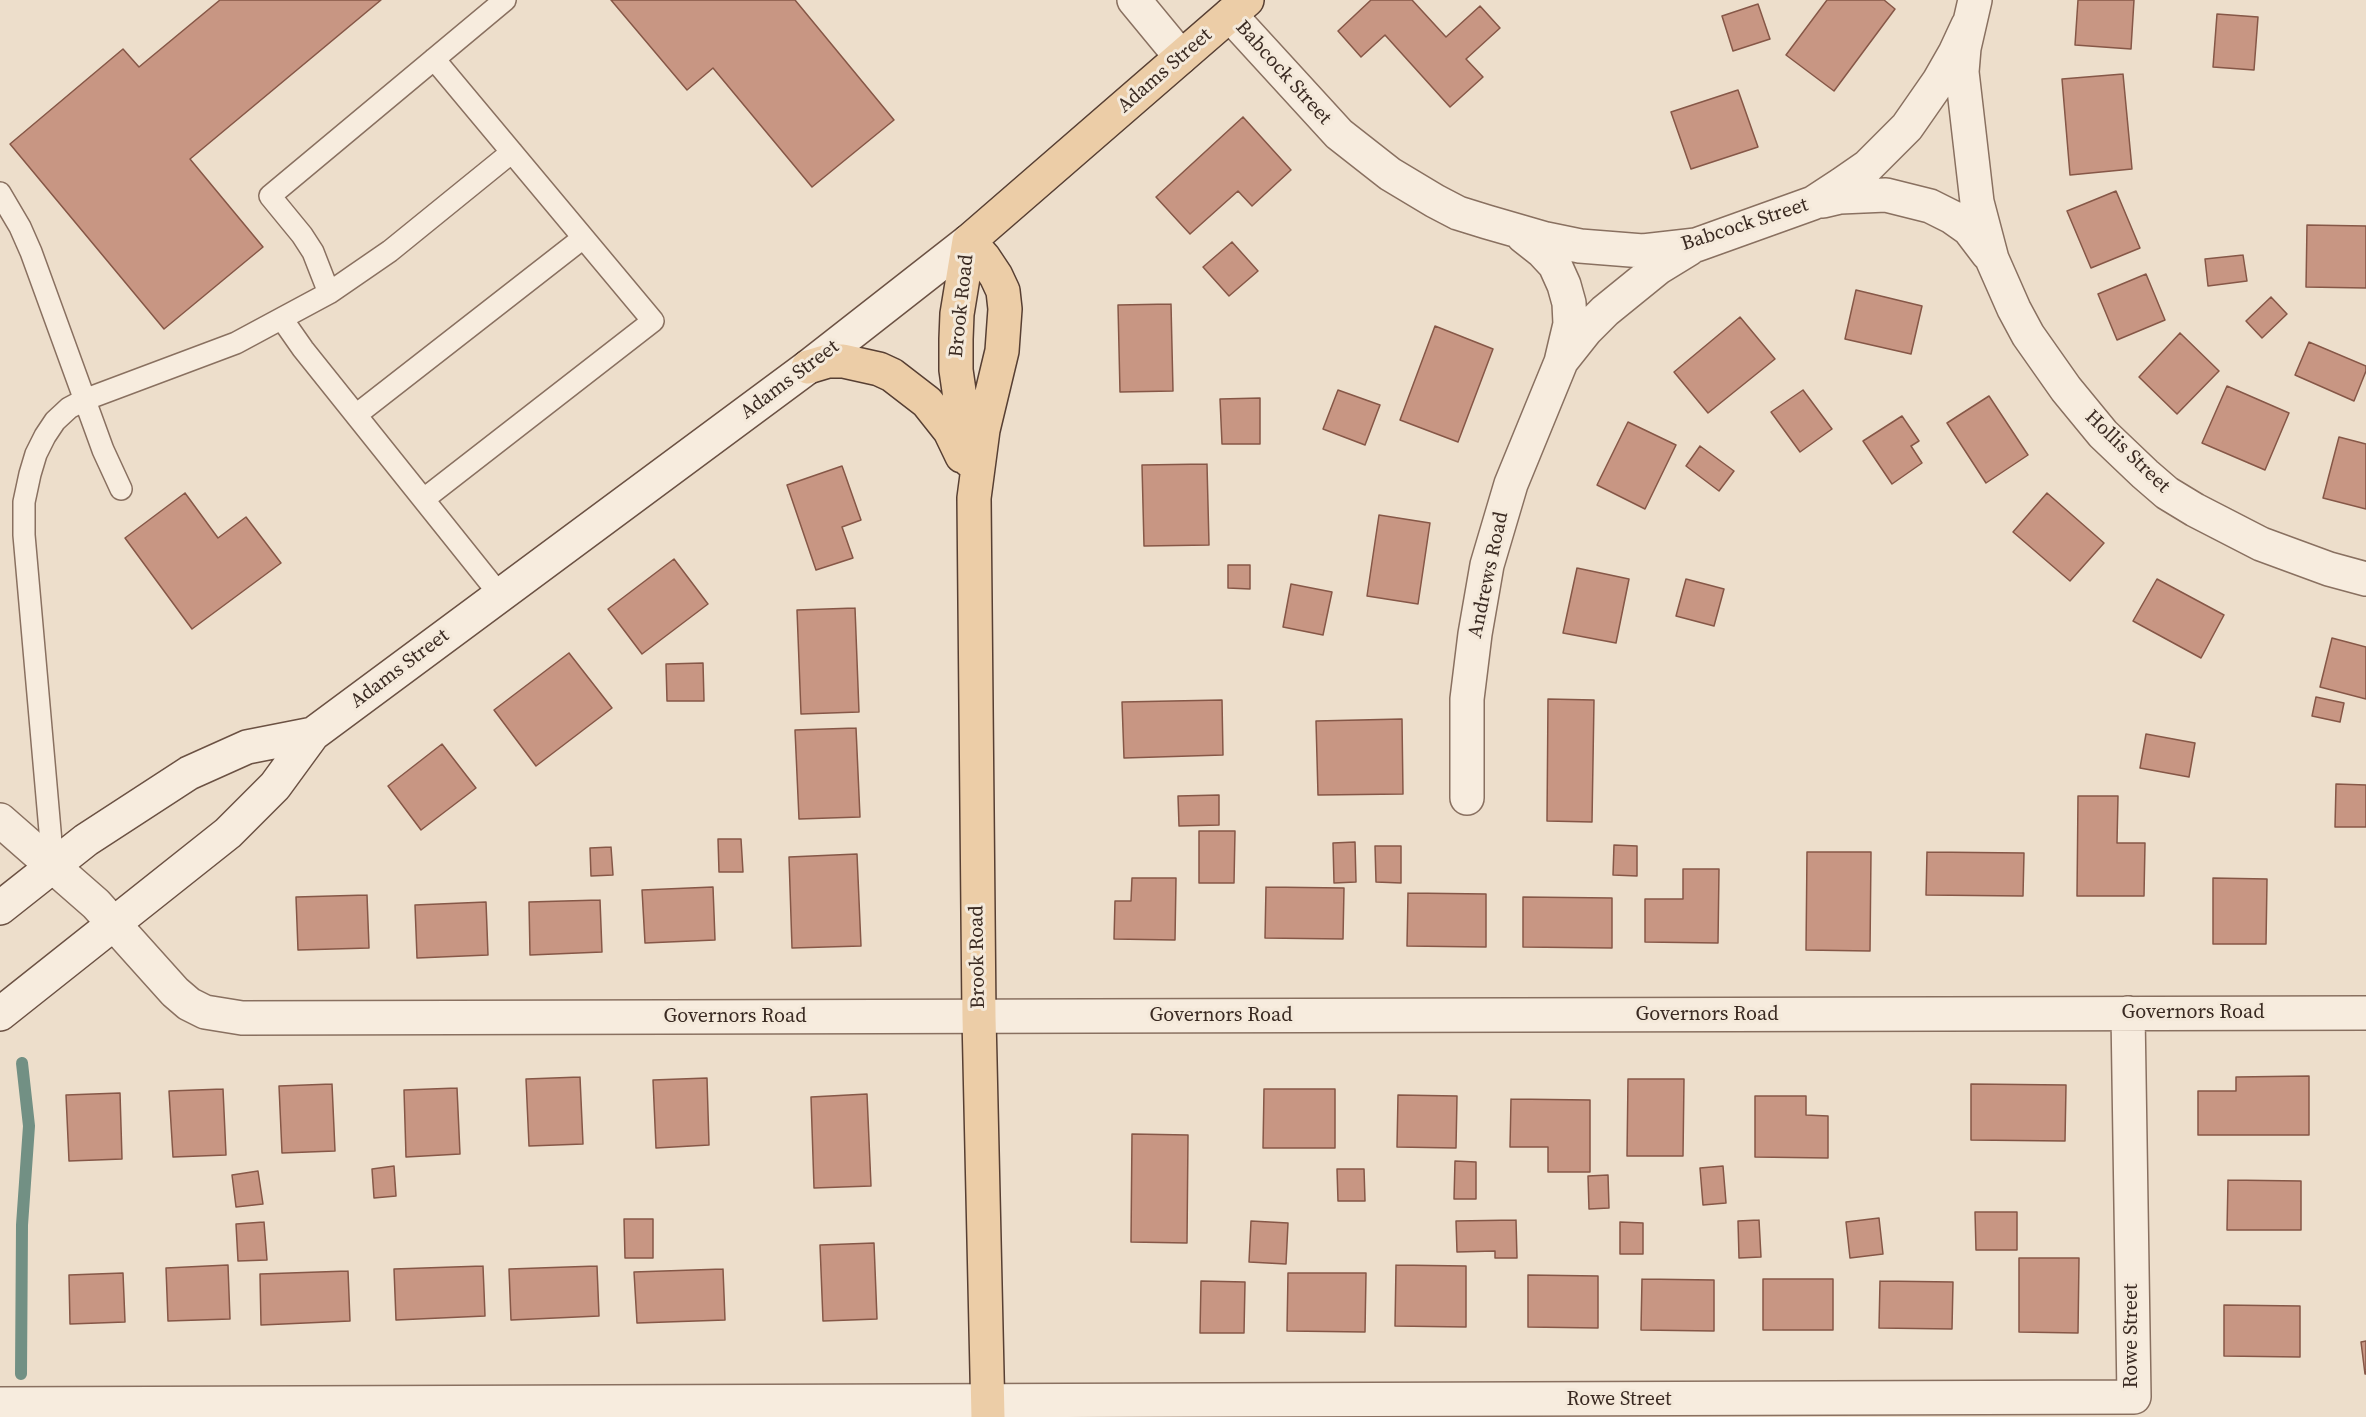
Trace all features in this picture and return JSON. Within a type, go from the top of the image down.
[{"type":"main road","name":"Adams Street","points":[[969,240],[1239,8]]},
{"type":"main road","name":"Brook Road","points":[[969,240],[957,314],[956,367],[974,498]]},
{"type":"main road","name":"Brook Road","points":[[969,240],[996,276],[1003,291],[1005,309],[1002,351],[982,430],[974,498],[979,1017],[987,1410]]},
{"type":"main road","points":[[808,367],[843,361],[861,364],[879,369],[911,388],[927,402],[950,431],[967,468],[974,498]]},
{"type":"street","points":[[1134,0],[1181,57]]},
{"type":"street","name":"Babcock Street","points":[[1239,8],[1317,112],[1365,156],[1435,201],[1458,213],[1513,230],[1580,246],[1644,250],[1696,245],[1813,203],[1868,166],[1907,127],[1939,81],[1971,12]]},
{"type":"street","name":"Hollis Street","points":[[1971,12],[1963,64],[1964,98],[1977,202],[1992,259],[2028,335],[2103,434],[2167,493],[2261,544],[2329,569],[2366,579]]},
{"type":"street","name":"Hollis Street","points":[[1813,203],[1839,198],[1886,195],[1930,206],[1952,217],[1969,230],[1981,242],[1992,259]]},
{"type":"street","name":"Andrews Road","points":[[1467,798],[1467,699],[1487,565],[1511,484],[1561,363],[1570,324],[1569,303],[1555,265],[1531,240],[1513,230]]},
{"type":"street","name":"Adams Street","points":[[0,1014],[228,833],[282,778],[313,734],[808,367],[969,240]]},
{"type":"street","name":"Andrews Road","points":[[1561,363],[1586,330],[1605,311],[1658,268],[1696,245]]},
{"type":"street","name":"Adams Street","points":[[2,903],[118,818],[189,773],[247,747],[313,734]]},
{"type":"street","name":"Governors Road","points":[[0,820],[53,864],[114,922],[175,992],[189,1004],[205,1012],[242,1018],[2366,1013]]},
{"type":"street","name":"Rowe Street","points":[[0,1404],[987,1410],[2134,1397],[2128,1013]]},
{"type":"lane","points":[[329,293],[313,252],[270,196],[505,0]]},
{"type":"lane","points":[[424,499],[652,321],[434,59]]},
{"type":"lane","points":[[53,864],[24,535],[24,502],[36,454],[45,436],[55,421],[69,408],[84,400],[236,343],[329,293],[390,251],[512,152]]},
{"type":"lane","points":[[0,194],[20,227],[31,252],[84,400],[111,471],[121,489]]},
{"type":"lane","points":[[356,415],[583,238]]},
{"type":"lane","points":[[282,319],[303,349],[500,595]]},
{"type":"building","points":[[220,0],[381,0],[190,159],[263,247],[164,329],[10,144],[123,49],[139,67]]},
{"type":"building","points":[[611,0],[795,0],[894,120],[812,187],[713,68],[687,90]]},
{"type":"building","points":[[1371,0],[1412,0],[1446,37],[1480,6],[1500,28],[1466,59],[1483,77],[1450,107],[1385,35],[1361,57],[1338,31]]},
{"type":"building","points":[[1827,0],[1884,0],[1895,9],[1834,91],[1786,55]]},
{"type":"building","points":[[2078,0],[2134,0],[2131,49],[2075,45]]},
{"type":"building","points":[[1758,4],[1770,39],[1733,51],[1722,16]]},
{"type":"building","points":[[2217,14],[2258,17],[2254,70],[2213,67]]},
{"type":"building","points":[[2123,74],[2132,169],[2070,175],[2062,79]]},
{"type":"building","points":[[1738,90],[1758,147],[1691,169],[1671,112]]},
{"type":"building","points":[[1243,117],[1291,170],[1252,206],[1238,191],[1190,234],[1156,197]]},
{"type":"building","points":[[2116,191],[2140,248],[2091,268],[2067,211]]},
{"type":"building","points":[[2307,225],[2366,226],[2366,288],[2306,287]]},
{"type":"building","points":[[1232,242],[1258,271],[1229,296],[1203,267]]},
{"type":"building","points":[[2243,255],[2247,281],[2208,286],[2205,259]]},
{"type":"building","points":[[2146,274],[2165,320],[2117,340],[2098,294]]},
{"type":"building","points":[[1856,290],[1922,306],[1911,354],[1845,339]]},
{"type":"building","points":[[2271,297],[2287,314],[2262,338],[2246,321]]},
{"type":"building","points":[[1171,304],[1173,391],[1120,392],[1118,305]]},
{"type":"building","points":[[1740,317],[1775,359],[1708,413],[1674,372]]},
{"type":"building","points":[[1435,326],[1493,349],[1458,442],[1400,420]]},
{"type":"building","points":[[2180,333],[2219,371],[2177,414],[2139,377]]},
{"type":"building","points":[[2309,342],[2366,366],[2354,401],[2295,375]]},
{"type":"building","points":[[2227,386],[2289,413],[2265,470],[2202,443]]},
{"type":"building","points":[[1338,390],[1380,405],[1365,445],[1323,429]]},
{"type":"building","points":[[1803,390],[1832,429],[1800,452],[1771,412]]},
{"type":"building","points":[[1989,396],[2028,455],[1986,483],[1947,423]]},
{"type":"building","points":[[1260,398],[1260,444],[1222,444],[1220,399]]},
{"type":"building","points":[[1902,416],[1919,441],[1911,446],[1922,463],[1892,484],[1863,441]]},
{"type":"building","points":[[1628,422],[1676,445],[1645,509],[1597,485]]},
{"type":"building","points":[[2339,437],[2366,444],[2366,509],[2323,498]]},
{"type":"building","points":[[1700,446],[1734,471],[1719,491],[1686,466]]},
{"type":"building","points":[[1207,464],[1209,545],[1144,546],[1142,465]]},
{"type":"building","points":[[842,466],[861,520],[842,527],[853,558],[816,570],[787,485]]},
{"type":"building","points":[[185,493],[218,538],[246,517],[281,563],[192,629],[125,538]]},
{"type":"building","points":[[2047,493],[2104,543],[2070,581],[2013,532]]},
{"type":"building","points":[[1379,515],[1430,523],[1418,604],[1367,596]]},
{"type":"building","points":[[674,559],[708,604],[642,654],[608,609]]},
{"type":"building","points":[[1228,565],[1250,565],[1250,589],[1228,588]]},
{"type":"building","points":[[1577,568],[1629,579],[1616,643],[1563,633]]},
{"type":"building","points":[[1686,579],[1724,589],[1714,626],[1676,616]]},
{"type":"building","points":[[2157,579],[2224,615],[2201,658],[2133,621]]},
{"type":"building","points":[[1291,584],[1332,592],[1323,635],[1283,627]]},
{"type":"building","points":[[855,608],[859,712],[801,714],[797,610]]},
{"type":"building","points":[[2332,638],[2366,647],[2366,699],[2320,687]]},
{"type":"building","points":[[569,653],[612,708],[536,766],[494,710]]},
{"type":"building","points":[[703,663],[704,701],[667,701],[666,664]]},
{"type":"building","points":[[2316,697],[2344,703],[2340,722],[2312,716]]},
{"type":"building","points":[[1548,699],[1594,700],[1592,822],[1547,821]]},
{"type":"building","points":[[1222,700],[1223,755],[1124,758],[1122,702]]},
{"type":"building","points":[[1402,719],[1403,794],[1318,795],[1316,721]]},
{"type":"building","points":[[856,728],[860,817],[799,819],[795,730]]},
{"type":"building","points":[[2146,734],[2195,743],[2189,777],[2140,768]]},
{"type":"building","points":[[442,744],[476,788],[421,830],[388,786]]},
{"type":"building","points":[[2336,784],[2366,785],[2366,827],[2335,827]]},
{"type":"building","points":[[1219,795],[1219,825],[1179,826],[1178,796]]},
{"type":"building","points":[[2078,796],[2118,796],[2117,843],[2145,843],[2144,896],[2077,896]]},
{"type":"building","points":[[1199,831],[1235,831],[1234,883],[1199,883]]},
{"type":"building","points":[[718,839],[741,839],[743,872],[719,872]]},
{"type":"building","points":[[1355,842],[1356,882],[1334,883],[1333,843]]},
{"type":"building","points":[[1614,845],[1637,846],[1637,876],[1613,875]]},
{"type":"building","points":[[1375,846],[1401,846],[1401,883],[1376,882]]},
{"type":"building","points":[[611,847],[613,875],[591,876],[590,848]]},
{"type":"building","points":[[1807,852],[1871,852],[1870,951],[1806,950]]},
{"type":"building","points":[[1927,852],[2024,853],[2023,896],[1926,895]]},
{"type":"building","points":[[857,854],[861,946],[792,948],[789,857]]},
{"type":"building","points":[[1683,869],[1719,869],[1718,943],[1645,942],[1645,899],[1683,899]]},
{"type":"building","points":[[1132,878],[1176,878],[1175,940],[1114,939],[1115,901],[1131,901]]},
{"type":"building","points":[[2213,878],[2267,879],[2266,944],[2213,944]]},
{"type":"building","points":[[713,887],[715,940],[645,943],[642,890]]},
{"type":"building","points":[[1266,887],[1344,888],[1343,939],[1265,938]]},
{"type":"building","points":[[1408,893],[1486,894],[1486,947],[1407,946]]},
{"type":"building","points":[[367,895],[369,948],[298,950],[296,897]]},
{"type":"building","points":[[1523,897],[1612,898],[1612,948],[1523,947]]},
{"type":"building","points":[[600,900],[602,952],[530,955],[529,902]]},
{"type":"building","points":[[486,902],[488,955],[417,958],[415,905]]},
{"type":"building","points":[[2309,1076],[2309,1135],[2198,1135],[2198,1091],[2236,1091],[2236,1077]]},
{"type":"building","points":[[580,1077],[583,1144],[529,1146],[526,1079]]},
{"type":"building","points":[[707,1078],[709,1145],[656,1148],[653,1080]]},
{"type":"building","points":[[1628,1079],[1684,1079],[1683,1156],[1627,1156]]},
{"type":"building","points":[[332,1084],[335,1151],[282,1153],[279,1086]]},
{"type":"building","points":[[1971,1084],[2066,1085],[2065,1141],[1971,1140]]},
{"type":"building","points":[[457,1088],[460,1154],[406,1157],[404,1090]]},
{"type":"building","points":[[223,1089],[226,1155],[173,1157],[169,1091]]},
{"type":"building","points":[[1264,1089],[1335,1089],[1335,1148],[1263,1148]]},
{"type":"building","points":[[120,1093],[122,1159],[69,1161],[66,1095]]},
{"type":"building","points":[[867,1094],[871,1186],[814,1188],[811,1097]]},
{"type":"building","points":[[1398,1095],[1457,1096],[1456,1148],[1397,1147]]},
{"type":"building","points":[[1755,1096],[1806,1096],[1806,1115],[1828,1116],[1828,1158],[1755,1157]]},
{"type":"building","points":[[1511,1099],[1590,1100],[1590,1172],[1548,1172],[1548,1147],[1510,1147]]},
{"type":"building","points":[[1132,1134],[1188,1135],[1187,1243],[1131,1242]]},
{"type":"building","points":[[1455,1161],[1476,1162],[1476,1199],[1454,1199]]},
{"type":"building","points":[[394,1166],[396,1196],[374,1198],[372,1169]]},
{"type":"building","points":[[1723,1166],[1726,1203],[1703,1205],[1700,1168]]},
{"type":"building","points":[[1337,1169],[1364,1169],[1365,1201],[1338,1201]]},
{"type":"building","points":[[258,1171],[263,1204],[236,1207],[232,1175]]},
{"type":"building","points":[[1608,1175],[1609,1208],[1589,1209],[1588,1176]]},
{"type":"building","points":[[2228,1180],[2301,1181],[2301,1230],[2227,1230]]},
{"type":"building","points":[[1975,1212],[2017,1212],[2017,1250],[1976,1250]]},
{"type":"building","points":[[1879,1218],[1883,1254],[1850,1258],[1846,1222]]},
{"type":"building","points":[[624,1219],[653,1219],[653,1258],[625,1258]]},
{"type":"building","points":[[1516,1220],[1517,1258],[1495,1258],[1495,1251],[1457,1252],[1456,1221]]},
{"type":"building","points":[[1759,1220],[1761,1257],[1739,1258],[1738,1221]]},
{"type":"building","points":[[1251,1221],[1288,1223],[1286,1264],[1249,1262]]},
{"type":"building","points":[[264,1222],[267,1260],[238,1261],[236,1224]]},
{"type":"building","points":[[1620,1222],[1643,1223],[1643,1254],[1620,1254]]},
{"type":"building","points":[[874,1243],[877,1319],[823,1321],[820,1245]]},
{"type":"building","points":[[2019,1258],[2079,1258],[2078,1333],[2019,1332]]},
{"type":"building","points":[[228,1265],[230,1319],[168,1321],[166,1268]]},
{"type":"building","points":[[1396,1265],[1466,1266],[1466,1327],[1395,1326]]},
{"type":"building","points":[[483,1266],[485,1316],[396,1320],[394,1269]]},
{"type":"building","points":[[597,1266],[599,1316],[511,1320],[509,1269]]},
{"type":"building","points":[[723,1269],[725,1320],[637,1323],[634,1272]]},
{"type":"building","points":[[348,1271],[350,1321],[261,1325],[260,1274]]},
{"type":"building","points":[[123,1273],[125,1322],[70,1324],[69,1275]]},
{"type":"building","points":[[1288,1273],[1366,1273],[1365,1332],[1287,1331]]},
{"type":"building","points":[[1528,1275],[1598,1276],[1598,1328],[1528,1327]]},
{"type":"building","points":[[1642,1279],[1714,1280],[1714,1331],[1641,1330]]},
{"type":"building","points":[[1763,1279],[1833,1279],[1833,1330],[1763,1330]]},
{"type":"building","points":[[1201,1281],[1245,1282],[1244,1333],[1200,1333]]},
{"type":"building","points":[[1880,1281],[1953,1282],[1952,1329],[1879,1328]]},
{"type":"building","points":[[2224,1305],[2300,1306],[2300,1357],[2224,1356]]},
{"type":"building","points":[[2366,1341],[2366,1374],[2365,1374],[2361,1342]]},
{"type":"waterway","points":[[21,1374],[22,1225],[29,1126],[22,1063]]}]
